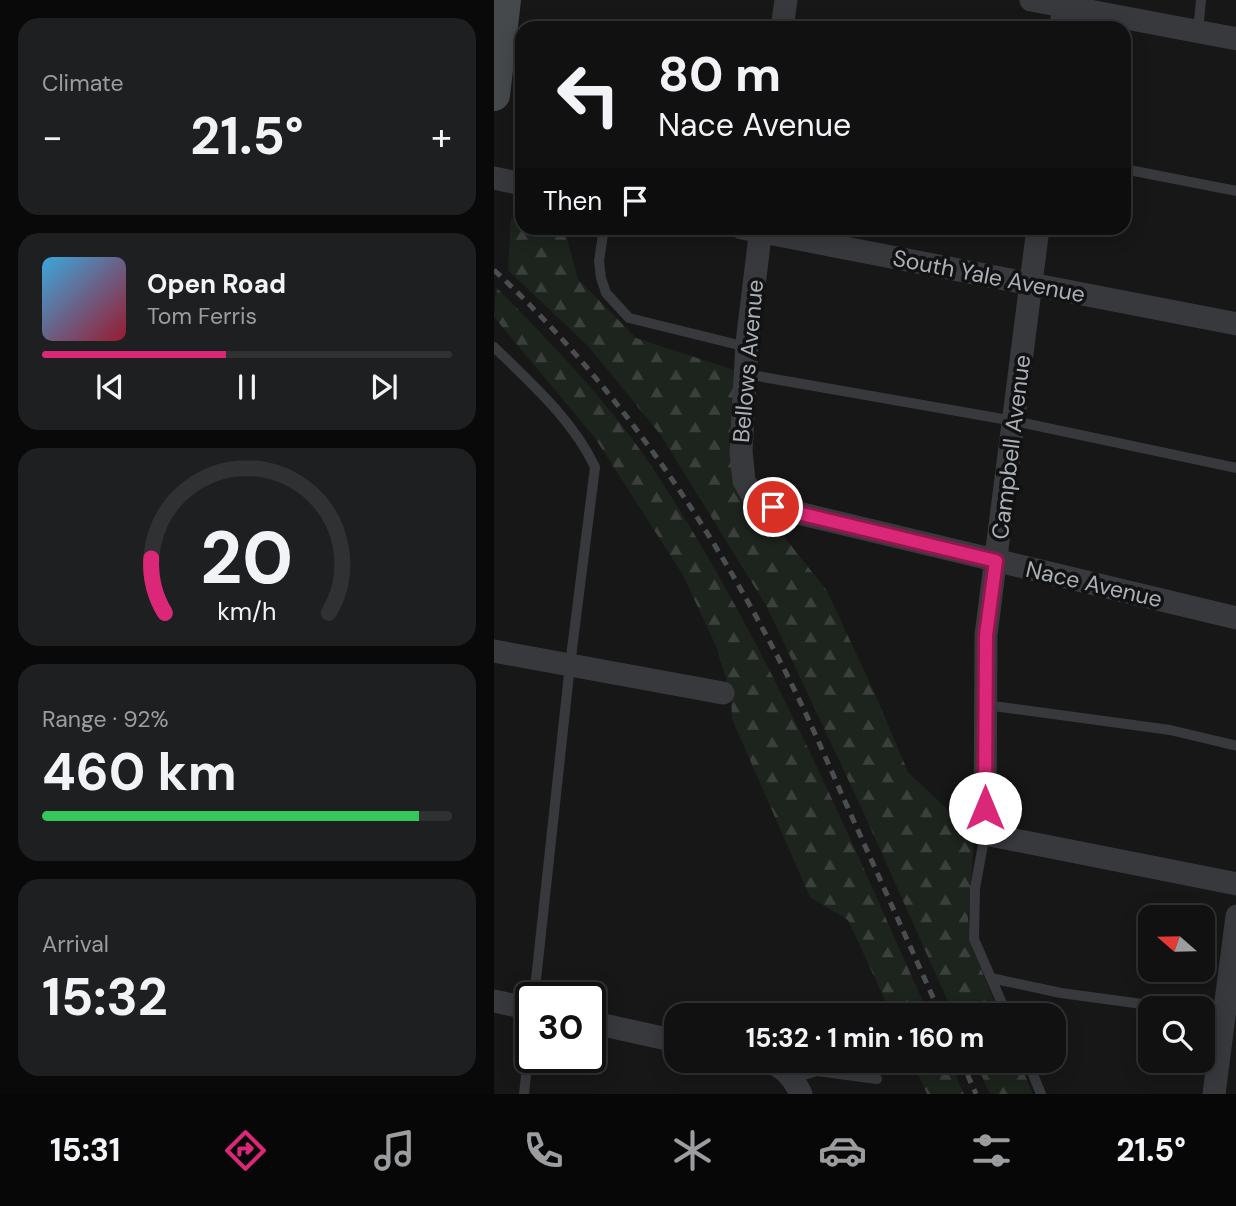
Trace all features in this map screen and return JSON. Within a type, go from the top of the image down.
[{"type":"street","points":[[494,94],[511,42],[505,0]]},
{"type":"street","points":[[783,21],[786,0]]},
{"type":"street","points":[[1031,0],[1063,11],[1130,21]]},
{"type":"street","points":[[1131,21],[1237,39]]},
{"type":"street","points":[[494,178],[515,182]]},
{"type":"street","name":"Bellows Avenue","points":[[751,493],[744,481],[741,452],[754,235]]},
{"type":"street","name":"South Yale Avenue","points":[[784,235],[1237,324]]},
{"type":"street","name":"Campbell Avenue","points":[[985,834],[986,635],[1037,235]]},
{"type":"street","name":"Nace Avenue","points":[[751,493],[761,502],[773,507],[1237,618]]},
{"type":"street","points":[[494,651],[723,693]]},
{"type":"street","points":[[985,834],[1237,884]]},
{"type":"street","points":[[1215,1008],[1237,916]]},
{"type":"street","points":[[494,1001],[515,1006]]},
{"type":"street","points":[[606,1026],[664,1038]]},
{"type":"street","points":[[784,1073],[797,1086]]},
{"type":"street","points":[[1214,1073],[1214,1094]]},
{"type":"lane","points":[[1198,31],[1202,0]]},
{"type":"lane","points":[[1131,170],[1237,191]]},
{"type":"lane","points":[[603,235],[599,261],[601,278],[606,293],[629,318],[747,347]]},
{"type":"lane","points":[[494,347],[541,393],[585,444],[595,467],[570,665],[536,982]]},
{"type":"lane","points":[[746,374],[1014,421],[1237,468]]},
{"type":"lane","points":[[986,705],[1170,730],[1237,746]]},
{"type":"lane","points":[[985,834],[975,888],[974,939],[1002,1003]]},
{"type":"lane","points":[[991,978],[1062,993],[1138,1003]]},
{"type":"lane","points":[[797,1086],[817,1071],[877,1079]]},
{"type":"lane","points":[[524,1094],[526,1073]]},
{"type":"lane","points":[[1032,1073],[1041,1094]]},
{"type":"green space","points":[[511,218],[515,219],[515,235],[566,235],[578,279],[636,338],[737,371],[729,443],[734,478],[748,500],[775,525],[827,591],[908,772],[949,811],[975,827],[968,918],[970,942],[995,1003],[949,1003],[862,809],[767,607],[660,434],[589,347],[508,270]]},
{"type":"green space","points":[[496,287],[612,413],[646,458],[688,524],[728,592],[800,730],[924,1003],[886,1003],[848,920],[810,897],[732,719],[731,695],[716,646],[683,575],[595,438],[494,317]]},
{"type":"green space","points":[[917,1073],[954,1073],[964,1094],[927,1094]]},
{"type":"green space","points":[[980,1073],[1024,1073],[1033,1094],[990,1094]]},
{"type":"railway","points":[[494,270],[536,311],[614,400],[715,545],[801,703],[936,1003]]},
{"type":"railway","points":[[967,1073],[976,1094]]},
{"type":"route","points":[[773,507],[996,561],[986,635],[985,808]]}]
